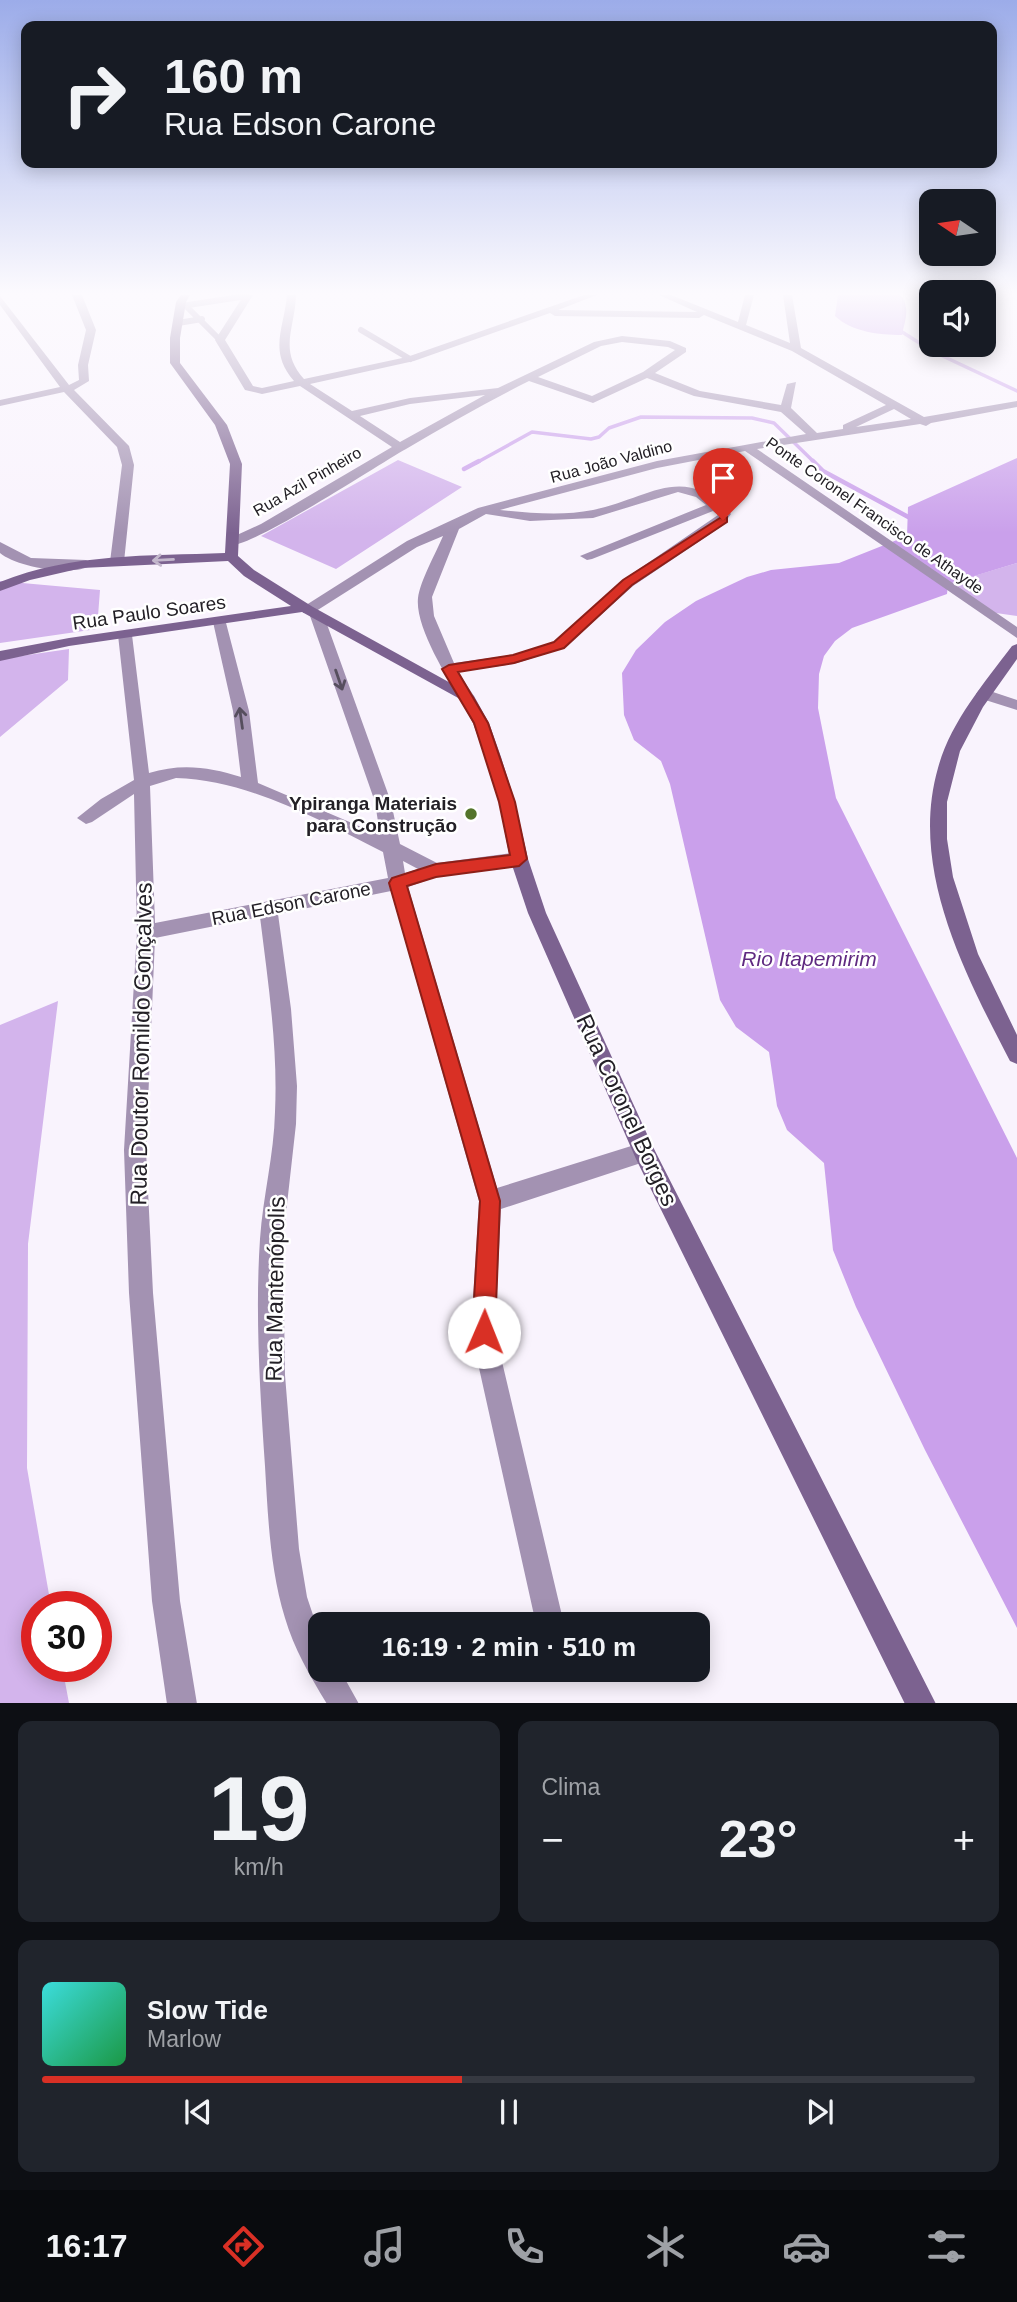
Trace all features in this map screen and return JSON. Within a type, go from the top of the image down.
[{"type":"main road","points":[[184,374],[221,425],[236,464],[231,557]]},
{"type":"main road","points":[[0,587],[30,575],[110,563],[231,557],[249,573],[310,611],[466,696]]},
{"type":"main road","name":"Rua Paulo Soares","points":[[0,656],[125,635],[310,611]]},
{"type":"main road","points":[[1017,649],[962,730],[945,770],[939,808],[941,852],[950,903],[986,999],[1017,1055]]},
{"type":"main road","name":"Rua Coronel Borges","points":[[466,696],[481,723],[493,757],[507,802],[519,859],[537,913],[643,1152],[921,1703]]},
{"type":"street","points":[[0,546],[11,556],[25,561],[47,564],[110,563],[127,483],[127,455],[112,432],[67,389],[56,374]]},
{"type":"street","points":[[0,403],[67,389],[84,381],[84,374]]},
{"type":"street","points":[[241,374],[249,387],[262,390],[340,374]]},
{"type":"street","name":"Rua Azil Pinheiro","points":[[295,374],[302,383],[400,447]]},
{"type":"street","name":"Rua Azil Pinheiro","points":[[231,542],[265,527],[400,447],[503,390],[538,374]]},
{"type":"street","points":[[530,378],[589,400],[646,374]]},
{"type":"street","points":[[648,374],[698,394],[785,409],[815,437]]},
{"type":"street","points":[[841,374],[926,423]]},
{"type":"street","points":[[785,409],[792,384]]},
{"type":"street","points":[[349,415],[410,401],[503,390]]},
{"type":"street","name":"Rua João Valdino","points":[[482,511],[672,461],[833,433],[926,423],[1017,404]]},
{"type":"street","name":"Rua João Valdino","points":[[833,433],[895,405]]},
{"type":"street","name":"Ponte Coronel Francisco de Athayde","points":[[749,449],[1017,634]]},
{"type":"street","points":[[449,669],[514,659],[559,645],[628,583],[723,520],[724,513],[692,490],[678,488],[593,514],[508,516],[482,511],[429,536],[310,611],[383,802],[398,883],[490,1201],[484,1332],[547,1612]]},
{"type":"street","points":[[587,556],[716,505]]},
{"type":"street","name":"Rua Coronel Borges","points":[[453,527],[425,597],[427,616],[449,669],[466,696]]},
{"type":"street","points":[[220,622],[241,711],[250,786]]},
{"type":"street","name":"Rua Doutor Romildo Gonçalves","points":[[125,635],[142,781],[146,932],[135,1150],[141,1293],[166,1601],[182,1703]]},
{"type":"street","points":[[984,694],[1017,705]]},
{"type":"street","points":[[86,818],[142,781],[176,772],[195,771],[250,786],[393,848],[436,870]]},
{"type":"street","name":"Rua Edson Carone","points":[[146,932],[268,906],[398,883],[436,870],[519,859]]},
{"type":"street","name":"Rua Mantenópolis","points":[[268,906],[286,1070],[286,1114],[274,1206],[270,1297],[273,1402],[288,1574],[298,1622],[308,1641]]},
{"type":"street","points":[[490,1201],[643,1152]]},
{"type":"street","name":"Rua Mantenópolis","points":[[331,1682],[344,1703]]},
{"type":"shaded area","points":[[398,460],[462,487],[336,569],[261,536]]},
{"type":"shaded area","points":[[1017,563],[1017,616],[996,613],[947,584]]},
{"type":"shaded area","points":[[0,581],[100,590],[97,629],[0,643]]},
{"type":"shaded area","points":[[69,649],[68,680],[0,737],[0,659]]},
{"type":"shaded area","points":[[58,1001],[28,1244],[27,1468],[48,1591],[21,1591],[21,1682],[65,1682],[69,1703],[0,1703],[0,1025]]},
{"type":"water","name":"Rio Itapemirim","points":[[1017,458],[1017,563],[948,584],[947,594],[852,628],[835,641],[824,656],[819,674],[818,708],[836,798],[1017,1158],[1017,1628],[925,1450],[856,1307],[833,1250],[824,1163],[787,1130],[777,1106],[769,1052],[736,1027],[720,1000],[670,784],[661,761],[634,740],[624,715],[622,673],[636,650],[665,622],[696,601],[747,577],[771,570],[839,563],[907,536],[908,507]]},
{"type":"waterway","points":[[982,374],[1017,391]]},
{"type":"waterway","points":[[476,463],[532,432],[591,439],[599,437],[609,428],[641,417],[752,418],[774,423],[815,463]]},
{"type":"waterway","points":[[464,469],[479,461]]},
{"type":"waterway","points":[[815,463],[823,471],[912,519]]},
{"type":"place","name":"Ypiranga Materiais para Construção","points":[[471,814]]},
{"type":"route","points":[[484,1332],[490,1201],[398,883],[436,870],[519,859],[507,802],[481,723],[449,669],[514,659],[559,645],[591,617],[606,599],[723,520]]}]
